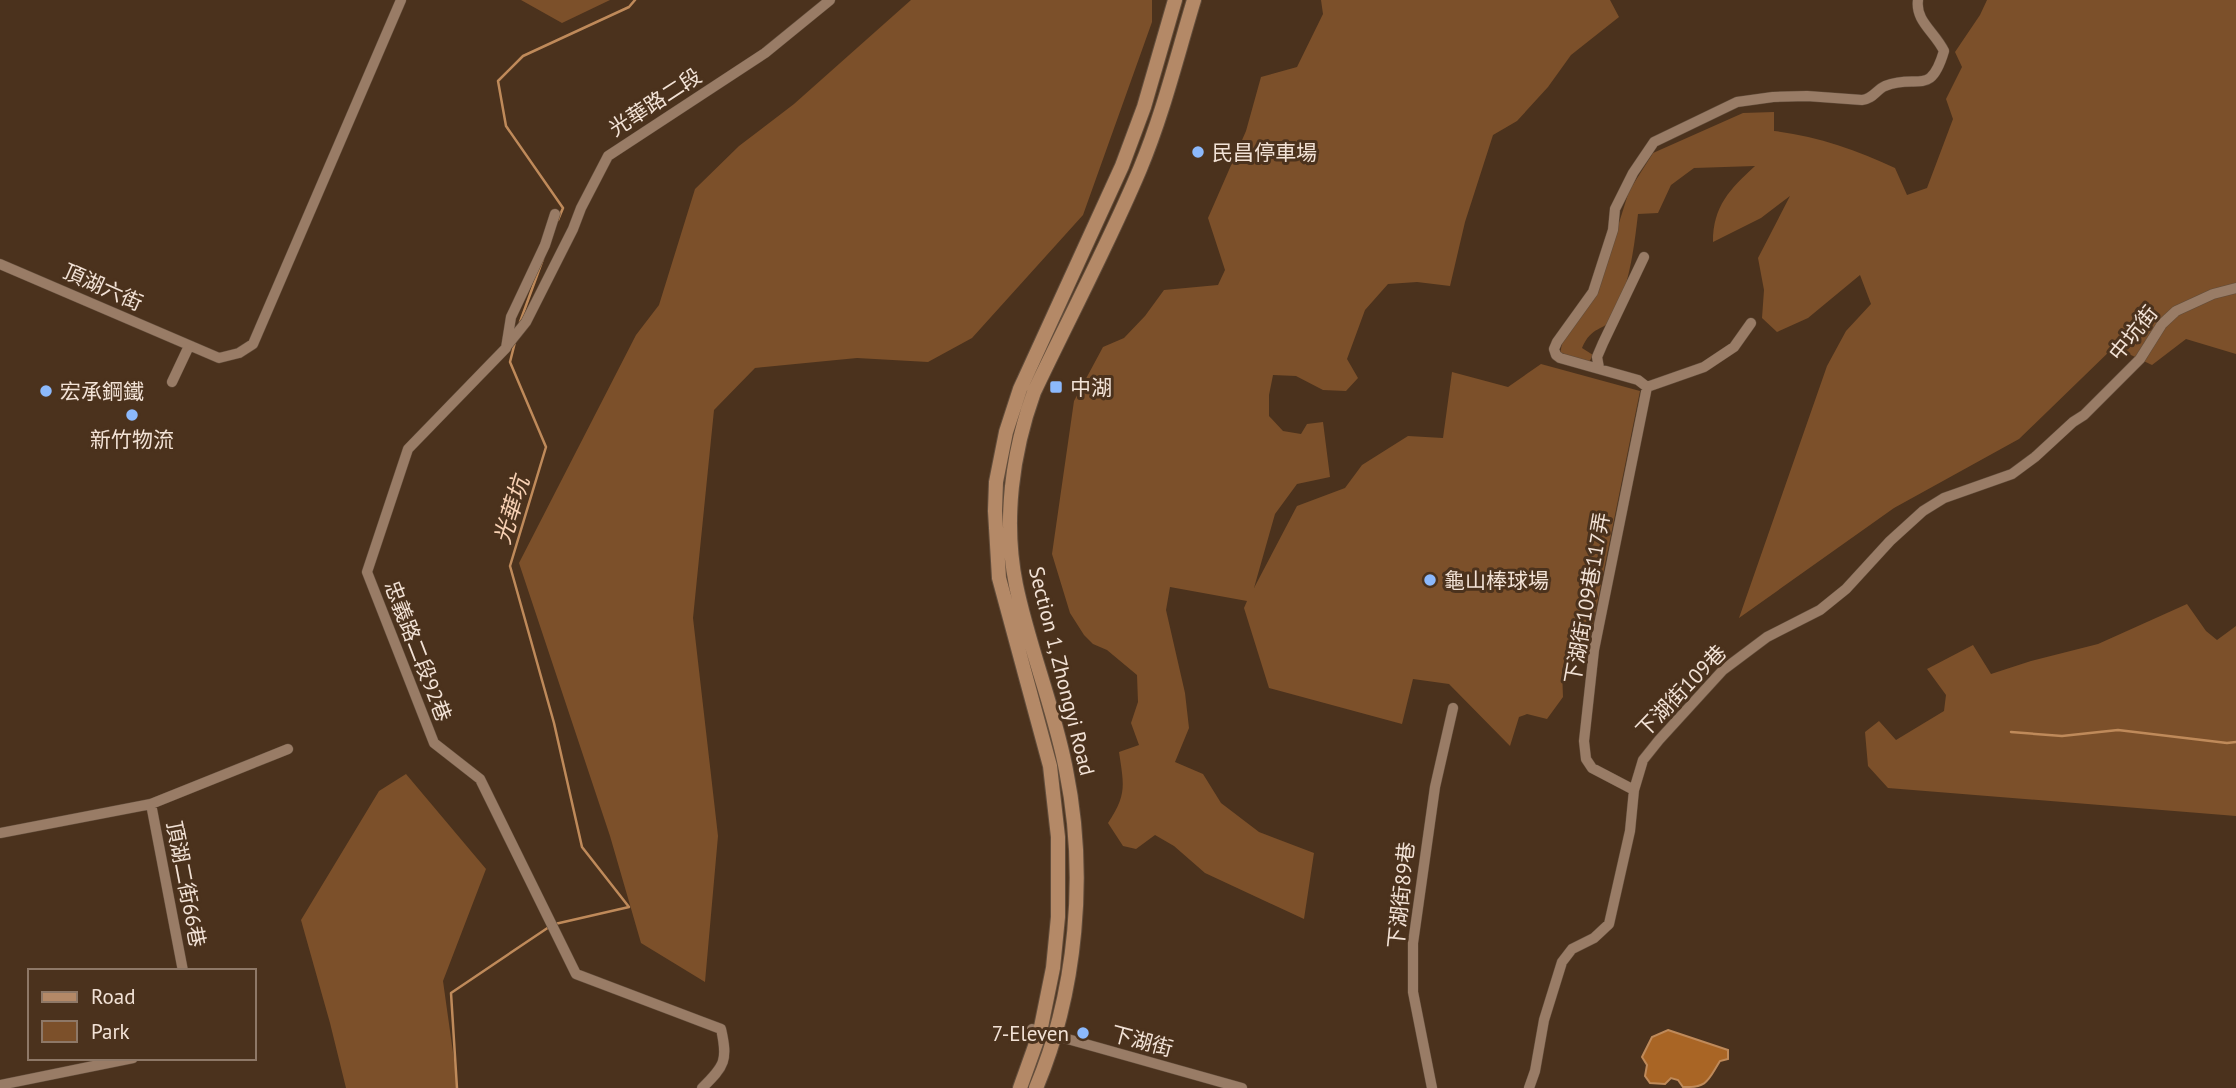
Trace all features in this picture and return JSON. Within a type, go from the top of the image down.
[{"type":"main road","name":"Section 1, Zhongyi Road","points":[[1036,1088],[1055,1037],[1070,962],[1076,878],[1072,804],[1058,733],[1040,697],[999,578],[996,482],[1006,432],[1020,388],[1136,131],[1175,0]]},
{"type":"main road","name":"Section 1, Zhongyi Road","points":[[1020,1087],[1030,1063],[1055,948],[1058,837],[1051,766],[1040,697],[1016,584],[1011,532],[1011,486],[1026,412],[1118,230],[1149,146],[1194,0]]},
{"type":"main road","points":[[1095,219],[1118,230]]},
{"type":"street","name":"頂湖六街","points":[[0,264],[219,358],[239,353],[253,345],[401,0]]},
{"type":"street","name":"光華路二段","points":[[506,348],[527,323],[608,156],[765,52],[830,0]]},
{"type":"street","points":[[1751,323],[1734,347],[1704,367],[1647,387],[1637,380],[1560,358],[1555,349],[1561,336],[1593,292],[1613,230],[1615,208],[1633,173],[1654,142],[1737,102],[1807,96],[1863,100],[1870,99],[1883,87],[1926,81],[1935,74],[1944,51],[1940,41],[1921,19],[1917,10],[1918,0]]},
{"type":"street","points":[[506,348],[511,317],[545,245],[555,214]]},
{"type":"street","points":[[1599,368],[1597,357],[1602,343],[1644,257]]},
{"type":"street","name":"中坑街","points":[[2073,422],[2084,415],[2140,359],[2162,324],[2176,311],[2213,294],[2236,288]]},
{"type":"street","points":[[172,383],[189,346]]},
{"type":"street","name":"忠義路二段92巷","points":[[506,348],[408,449],[367,572],[434,743],[480,779],[576,974],[721,1029],[726,1051],[718,1073],[702,1088]]},
{"type":"street","name":"下湖街109巷117弄","points":[[1634,790],[1592,768],[1584,751],[1594,650],[1647,387]]},
{"type":"street","name":"下湖街109巷","points":[[1529,1088],[1535,1072],[1544,1020],[1562,962],[1572,949],[1594,938],[1609,924],[1630,831],[1634,790],[1643,760],[1723,670],[1767,637],[1820,610],[1846,589],[1890,541],[1923,511],[1944,498],[2012,474],[2073,422]]},
{"type":"street","name":"下湖街89巷","points":[[1432,1088],[1413,992],[1413,943],[1434,788],[1453,708]]},
{"type":"street","points":[[0,833],[151,804],[288,749]]},
{"type":"street","name":"頂湖二街66巷","points":[[151,804],[183,969]]},
{"type":"street","name":"下湖街","points":[[1036,1030],[1242,1088]]},
{"type":"street","points":[[0,1085],[123,1060]]},
{"type":"green space","points":[[521,0],[610,0],[562,23]]},
{"type":"green space","points":[[911,0],[1152,0],[1152,22],[1083,215],[972,338],[928,362],[857,358],[755,368],[714,410],[693,618],[718,836],[705,982],[641,943],[610,836],[519,563],[636,335],[659,305],[695,189],[739,146],[794,104]]},
{"type":"green space","points":[[1321,0],[1610,0],[1619,17],[1571,55],[1548,87],[1517,121],[1493,135],[1465,222],[1450,286],[1417,282],[1388,284],[1365,310],[1347,359],[1358,378],[1346,391],[1323,390],[1296,376],[1273,375],[1269,416],[1283,431],[1301,434],[1307,424],[1323,422],[1330,477],[1297,484],[1275,514],[1254,588],[1297,506],[1345,488],[1362,465],[1408,436],[1443,438],[1452,372],[1508,387],[1541,364],[1640,391],[1589,644],[1568,650],[1562,670],[1563,697],[1547,719],[1527,714],[1519,717],[1510,746],[1449,684],[1413,679],[1402,724],[1269,688],[1244,608],[1247,601],[1170,587],[1166,610],[1185,693],[1189,728],[1175,762],[1203,774],[1221,803],[1259,832],[1314,853],[1304,919],[1205,873],[1174,846],[1155,835],[1136,849],[1123,846],[1108,823],[1121,797],[1119,752],[1139,745],[1131,723],[1138,702],[1137,675],[1084,635],[1070,613],[1052,554],[1074,401],[1103,347],[1124,338],[1164,290],[1218,285],[1225,270],[1208,218],[1246,131],[1261,77],[1297,67],[1323,14]]},
{"type":"green space","points":[[1987,0],[2236,0],[2236,354],[2186,339],[2152,365],[2114,347],[2019,439],[1894,508],[1739,618],[1827,366],[1846,331],[1871,304],[1860,275],[1808,318],[1777,332],[1762,318],[1764,290],[1758,258],[1790,196],[1761,218],[1713,242],[1720,208],[1738,183],[1755,166],[1694,168],[1671,185],[1658,213],[1638,214],[1623,294],[1612,319],[1594,332],[1582,348],[1593,355],[1588,364],[1560,354],[1563,338],[1597,293],[1629,191],[1653,153],[1743,113],[1774,112],[1774,131],[1836,145],[1895,168],[1907,195],[1927,188],[1953,119],[1946,99],[1962,67],[1955,52]]},
{"type":"green space","points":[[2187,604],[2206,631],[2217,640],[2236,626],[2236,816],[1888,788],[1868,766],[1865,732],[1879,721],[1896,740],[1944,711],[1946,695],[1927,669],[1973,645],[1991,674],[2098,644]]},
{"type":"green space","points":[[406,774],[486,869],[443,981],[458,1088],[346,1088],[301,920],[379,791]]},
{"type":"shaded area","points":[[1668,1030],[1728,1050],[1728,1059],[1720,1061],[1710,1078],[1698,1086],[1683,1087],[1678,1080],[1671,1078],[1665,1084],[1650,1083],[1645,1076],[1647,1065],[1642,1057],[1652,1037]]},
{"type":"waterway","name":"光華坑","points":[[558,220],[563,208],[506,126],[498,81],[523,56],[629,7],[635,0]]},
{"type":"waterway","name":"光華坑","points":[[520,322],[543,259]]},
{"type":"waterway","name":"光華坑","points":[[515,342],[510,362],[546,447],[510,566],[554,723],[582,847],[629,907],[555,924]]},
{"type":"waterway","points":[[2011,732],[2062,736],[2118,730],[2236,742]]},
{"type":"waterway","name":"光華坑","points":[[457,1088],[451,993],[549,927]]},
{"type":"place","name":"民昌停車場","points":[[1198,152]]},
{"type":"place","name":"中湖","points":[[1056,387]]},
{"type":"place","name":"宏承鋼鐵","points":[[46,391]]},
{"type":"place","name":"新竹物流","points":[[132,415]]},
{"type":"place","name":"龜山棒球場","points":[[1430,580]]},
{"type":"place","name":"7-Eleven","points":[[1083,1033]]}]
